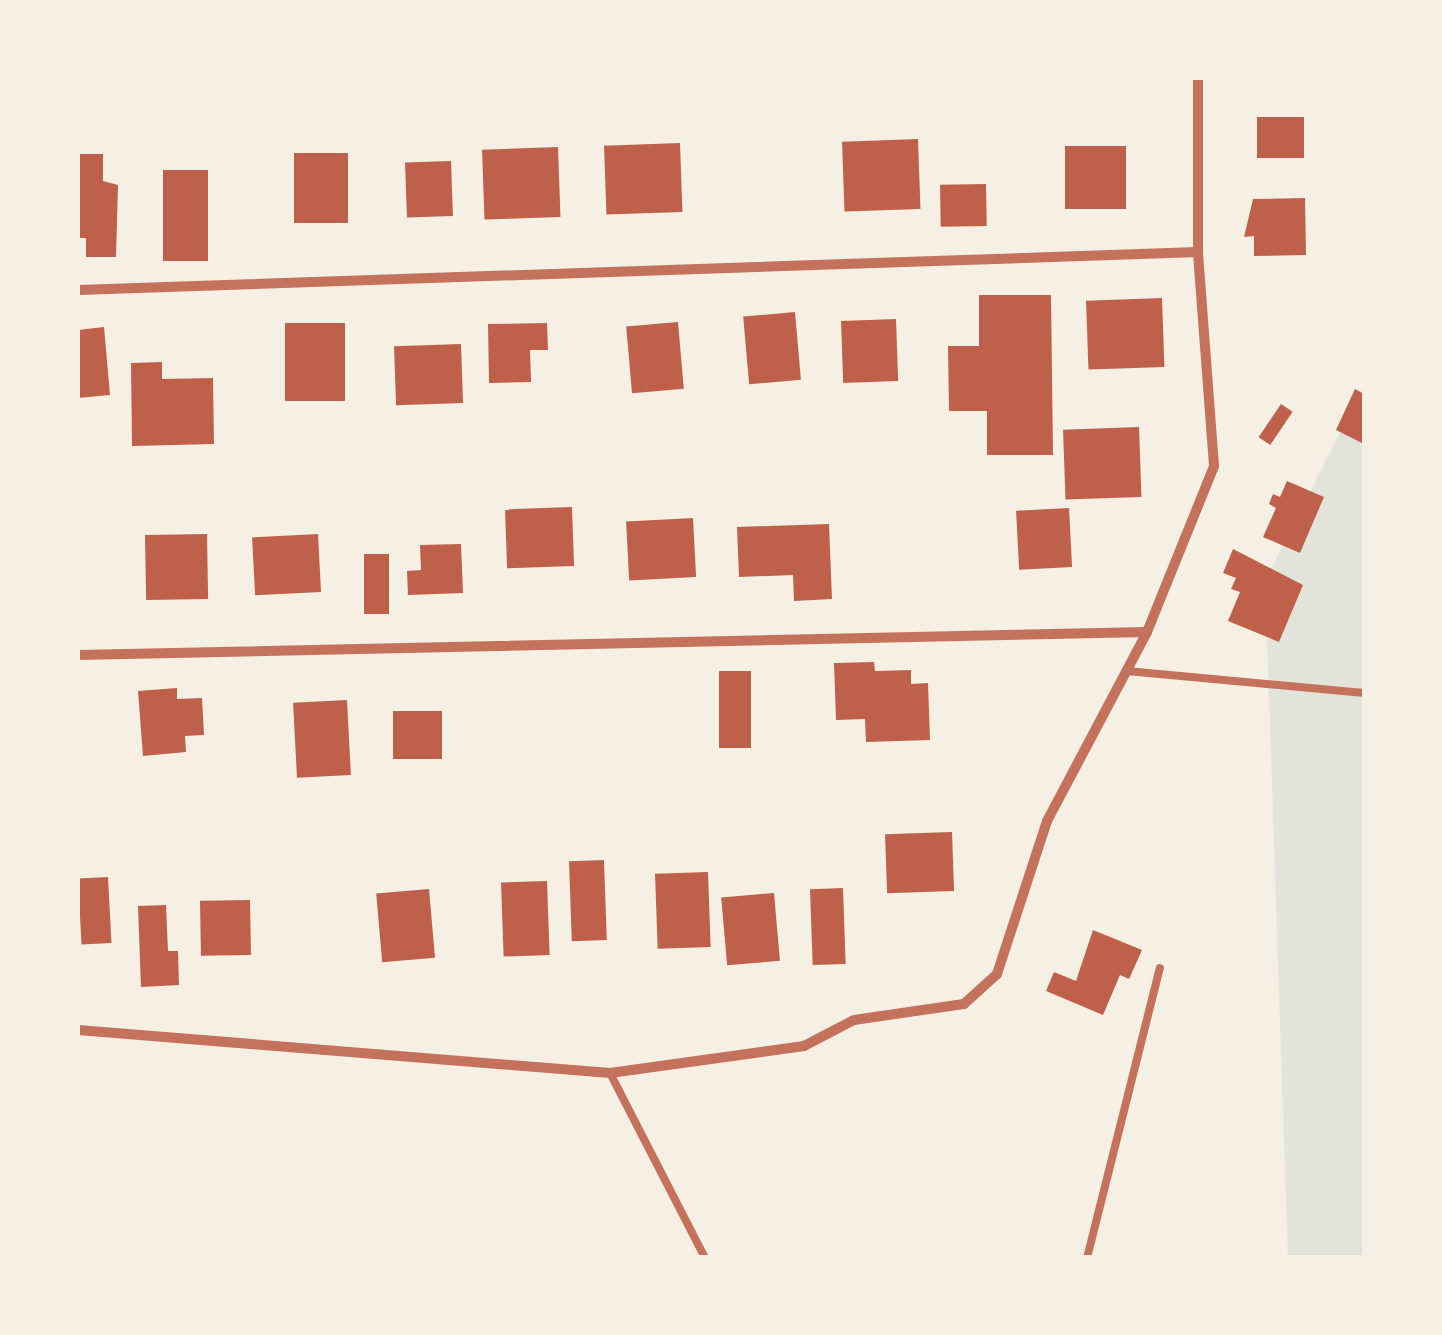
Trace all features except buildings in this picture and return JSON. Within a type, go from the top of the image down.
[{"type":"street","points":[[78,1030],[610,1073],[804,1046],[854,1020],[964,1004],[997,974],[1048,821],[1147,632],[1214,466],[1198,252],[1198,78]]},
{"type":"street","points":[[78,290],[1198,252]]},
{"type":"street","points":[[78,655],[1147,632]]},
{"type":"lane","points":[[1126,671],[1364,693]]},
{"type":"lane","points":[[1087,1258],[1160,968]]},
{"type":"lane","points":[[610,1073],[705,1258]]},
{"type":"shaded area","points":[[1364,385],[1364,1257],[1288,1257],[1265,581]]}]
